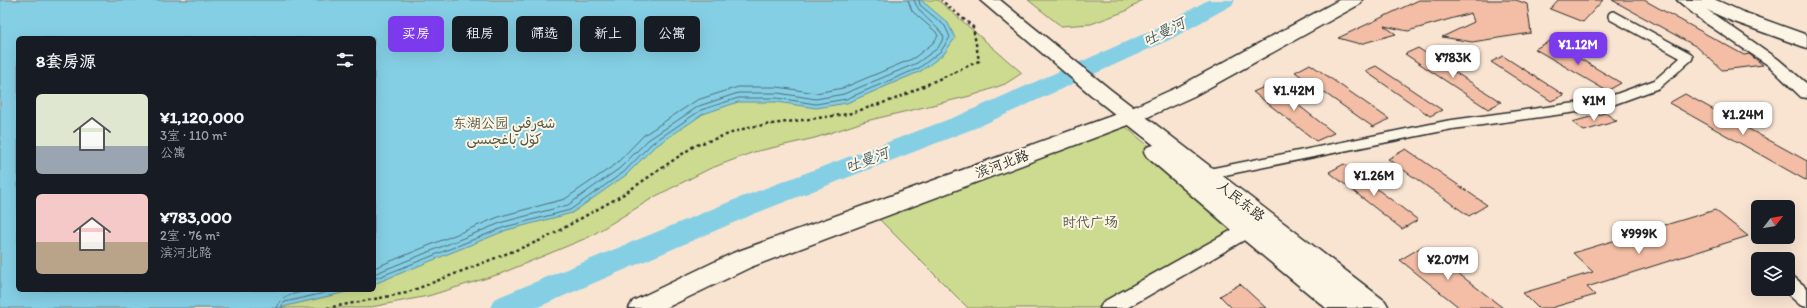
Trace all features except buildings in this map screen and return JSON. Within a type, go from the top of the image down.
[{"type":"main road","points":[[973,0],[1022,34]]},
{"type":"main road","points":[[988,0],[1022,34]]},
{"type":"main road","name":"滨河北路","points":[[642,308],[742,260],[1125,119],[1187,91],[1353,0]]},
{"type":"main road","points":[[1701,0],[1736,16],[1807,42]]},
{"type":"main road","name":"人民东路","points":[[1022,34],[1125,119],[1207,174],[1376,308]]},
{"type":"main road","name":"人民东路","points":[[1125,119],[1247,230],[1344,308]]},
{"type":"street","points":[[1684,0],[1706,17],[1774,62],[1807,93]]},
{"type":"street","points":[[1110,308],[1247,230]]},
{"type":"street","points":[[1795,289],[1807,299]]},
{"type":"lane","points":[[1207,174],[1308,156],[1449,125],[1602,104],[1657,84],[1688,57],[1613,16]]},
{"type":"path","points":[[327,308],[406,293],[544,239],[621,196],[648,176],[694,146],[749,127],[855,112],[895,99],[979,61],[973,27],[941,0]]},
{"type":"green space","name":"东湖公园 شەرقىي كۆل باغچىسى","points":[[0,0],[938,0],[1022,73],[1005,84],[974,95],[866,121],[815,138],[754,152],[709,169],[656,196],[589,237],[500,274],[428,296],[366,308],[0,308]]},
{"type":"green space","points":[[1028,0],[1142,0],[1126,11],[1091,24],[1061,26]]},
{"type":"green space","name":"时代广场","points":[[1119,121],[1247,230],[1111,308],[968,308],[872,212]]},
{"type":"water","name":"东湖公园 شەرقىي كۆل باغچىسى","points":[[0,0],[921,0],[948,23],[955,38],[944,54],[921,71],[847,103],[816,108],[777,102],[738,102],[703,114],[653,148],[626,175],[572,213],[507,230],[376,283],[376,36],[16,36],[16,292],[346,292],[278,308],[0,308]]},
{"type":"waterway","name":"吐曼河","points":[[505,308],[744,207],[969,121],[1163,34],[1224,0]]}]
